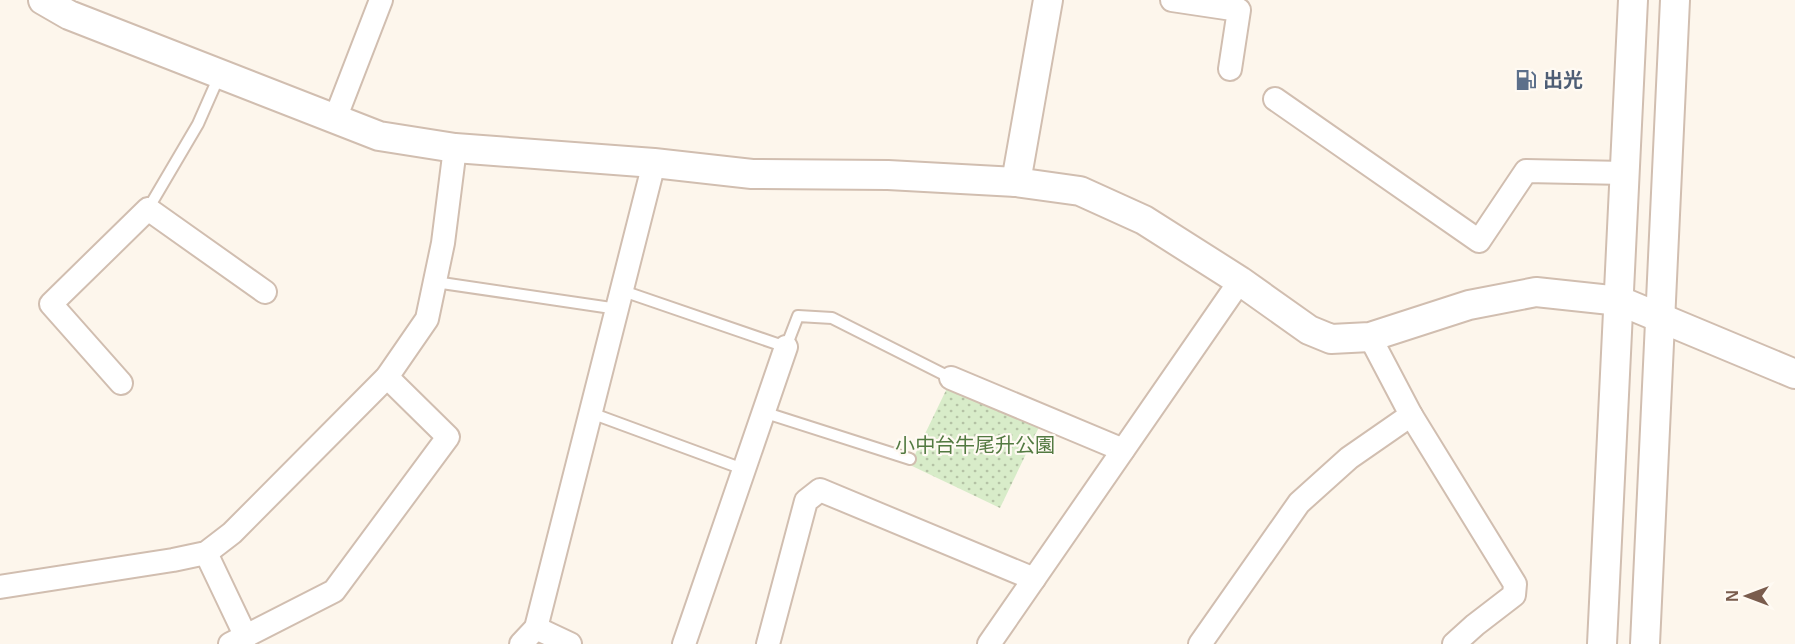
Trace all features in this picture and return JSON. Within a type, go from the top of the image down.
[{"type":"street","points":[[43,0],[69,15],[379,136],[455,148],[654,163],[752,174],[888,176],[1016,182],[1080,191],[1144,220],[1240,281],[1309,330],[1331,339],[1370,337],[1468,305],[1536,292],[1620,301],[1795,374]]},
{"type":"street","points":[[335,118],[381,0]]},
{"type":"street","points":[[1016,182],[1048,0]]},
{"type":"street","points":[[1172,0],[1239,10],[1230,69]]},
{"type":"street","points":[[1602,644],[1633,0]]},
{"type":"street","points":[[1646,644],[1675,0]]},
{"type":"street","points":[[1275,99],[1479,241],[1526,171],[1625,173]]},
{"type":"street","points":[[0,587],[207,553],[232,533],[387,377],[427,319],[443,243],[455,148]]},
{"type":"street","points":[[570,644],[528,636],[591,412],[654,163]]},
{"type":"street","points":[[121,383],[51,304],[148,209],[265,292]]},
{"type":"street","points":[[989,644],[1240,281]]},
{"type":"street","points":[[1370,337],[1411,415],[1515,584],[1514,595],[1454,644]]},
{"type":"street","points":[[684,644],[786,347]]},
{"type":"street","points":[[207,553],[238,640],[334,591],[448,437],[387,377]]},
{"type":"street","points":[[951,378],[1123,450]]},
{"type":"street","points":[[1200,644],[1299,503],[1349,458],[1411,415]]},
{"type":"street","points":[[768,644],[806,501],[820,490],[1034,579]]},
{"type":"lane","points":[[148,209],[198,124],[220,74]]},
{"type":"lane","points":[[435,282],[620,300],[786,347],[798,316],[832,318],[951,378]]},
{"type":"lane","points":[[591,412],[744,469]]},
{"type":"lane","points":[[763,412],[910,459]]},
{"type":"green space","name":"小中台牛尾升公園","points":[[950,382],[1040,425],[1000,508],[910,465]]},
{"type":"place","name":"出光","points":[[1526,80]]}]
